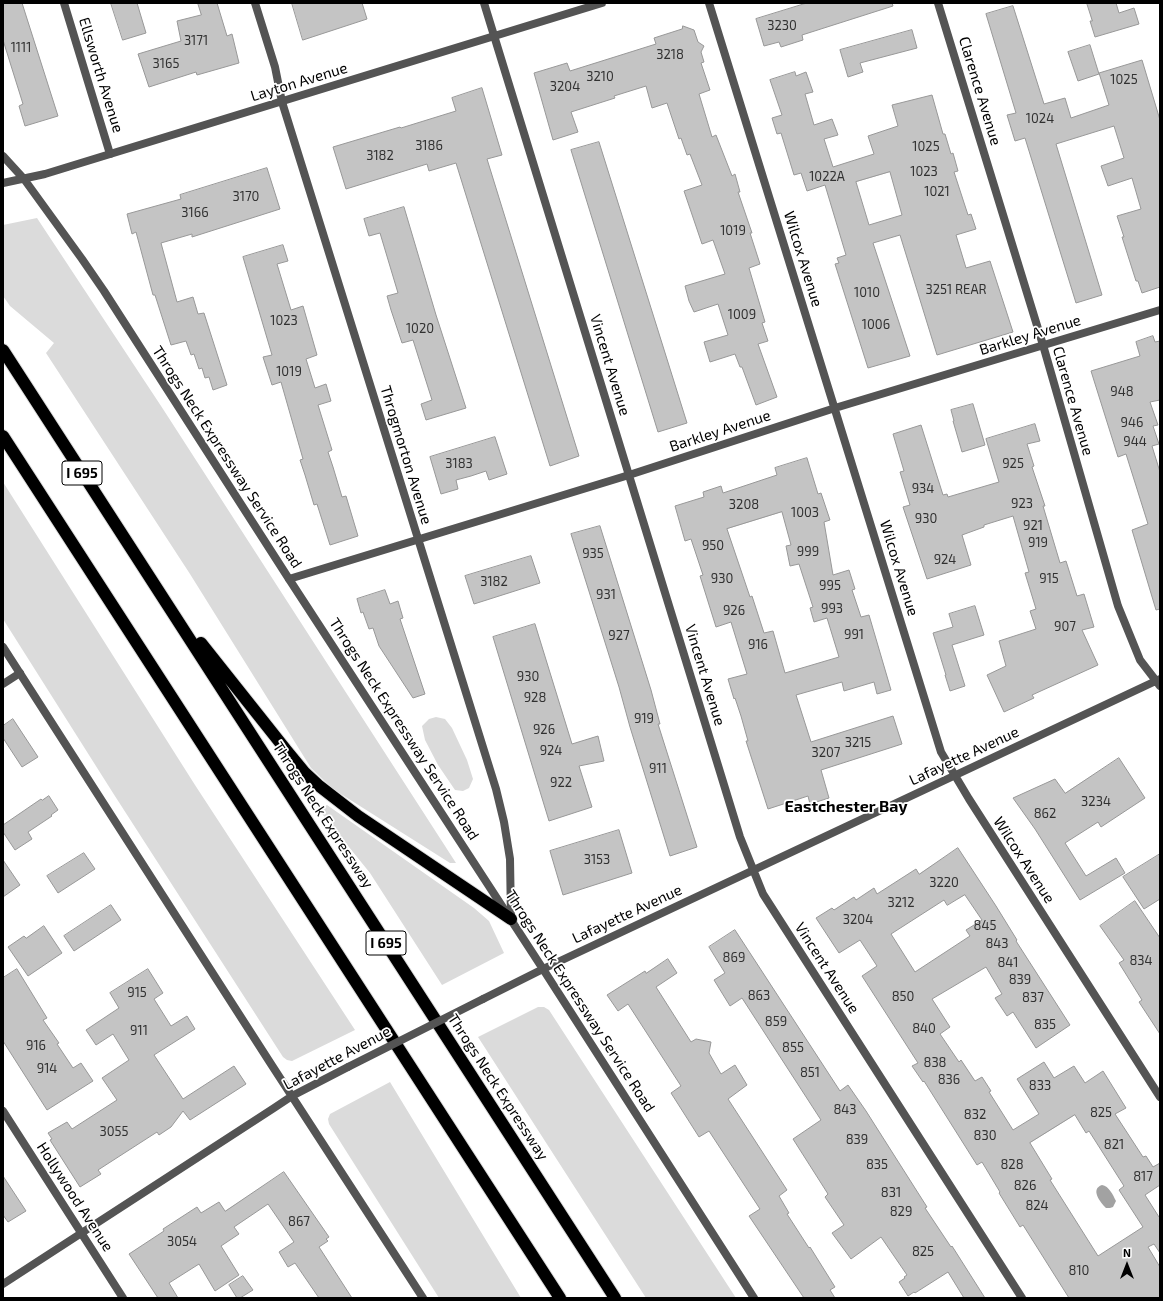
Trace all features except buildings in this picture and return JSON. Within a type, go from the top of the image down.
[{"type":"highway","name":"Throgs Neck Expressway","points":[[3,350],[615,1298]]},
{"type":"highway","points":[[3,436],[560,1298]]},
{"type":"highway","points":[[158,589],[290,756],[318,786],[358,816],[511,919]]},
{"type":"street","name":"Ellsworth Avenue","points":[[64,3],[110,154]]},
{"type":"street","name":"Throgmorton Avenue","points":[[255,3],[275,66],[282,102],[501,805],[510,859],[511,919]]},
{"type":"street","name":"Vincent Avenue","points":[[484,3],[742,845],[752,870],[763,894],[1022,1298]]},
{"type":"street","name":"Layton Avenue","points":[[3,183],[45,174],[602,3]]},
{"type":"street","name":"Wilcox Avenue","points":[[709,3],[941,752],[972,805],[1160,1097]]},
{"type":"street","name":"Clarence Avenue","points":[[938,3],[1043,345],[1118,606],[1140,660],[1159,682]]},
{"type":"street","name":"Throgs Neck Expressway Service Road","points":[[3,156],[24,179],[104,291],[289,579],[511,919],[754,1298]]},
{"type":"street","name":"Barkley Avenue","points":[[289,579],[629,475],[834,408],[1160,310]]},
{"type":"street","points":[[3,647],[423,1298]]},
{"type":"street","points":[[3,684],[20,673]]},
{"type":"street","name":"Lafayette Avenue","points":[[3,1284],[292,1096],[543,969],[955,775],[1159,682]]},
{"type":"street","name":"Hollywood Avenue","points":[[3,1111],[123,1298]]},
{"type":"shaded area","points":[[37,218],[163,409],[456,863],[450,863],[333,789],[311,768],[190,574],[46,353],[54,343],[10,306],[3,296],[3,225]]},
{"type":"shaded area","points":[[3,482],[195,785],[355,1030],[292,1061],[283,1057],[113,793],[3,619]]},
{"type":"shaded area","points":[[436,717],[445,719],[452,728],[467,760],[473,779],[469,788],[463,791],[455,790],[438,765],[425,740],[422,726],[429,719]]},
{"type":"shaded area","points":[[327,805],[474,908],[489,921],[504,953],[442,985],[370,873],[319,810]]},
{"type":"shaded area","points":[[538,1007],[544,1007],[549,1010],[736,1298],[646,1298],[478,1037]]},
{"type":"shaded area","points":[[390,1082],[521,1298],[439,1298],[329,1124],[328,1119],[330,1114]]},
{"type":"shaded area","points":[[1102,1185],[1109,1189],[1116,1201],[1113,1207],[1106,1208],[1097,1196],[1097,1189]]},
{"type":"district","name":"Eastchester Bay","points":[[846,807]]}]
